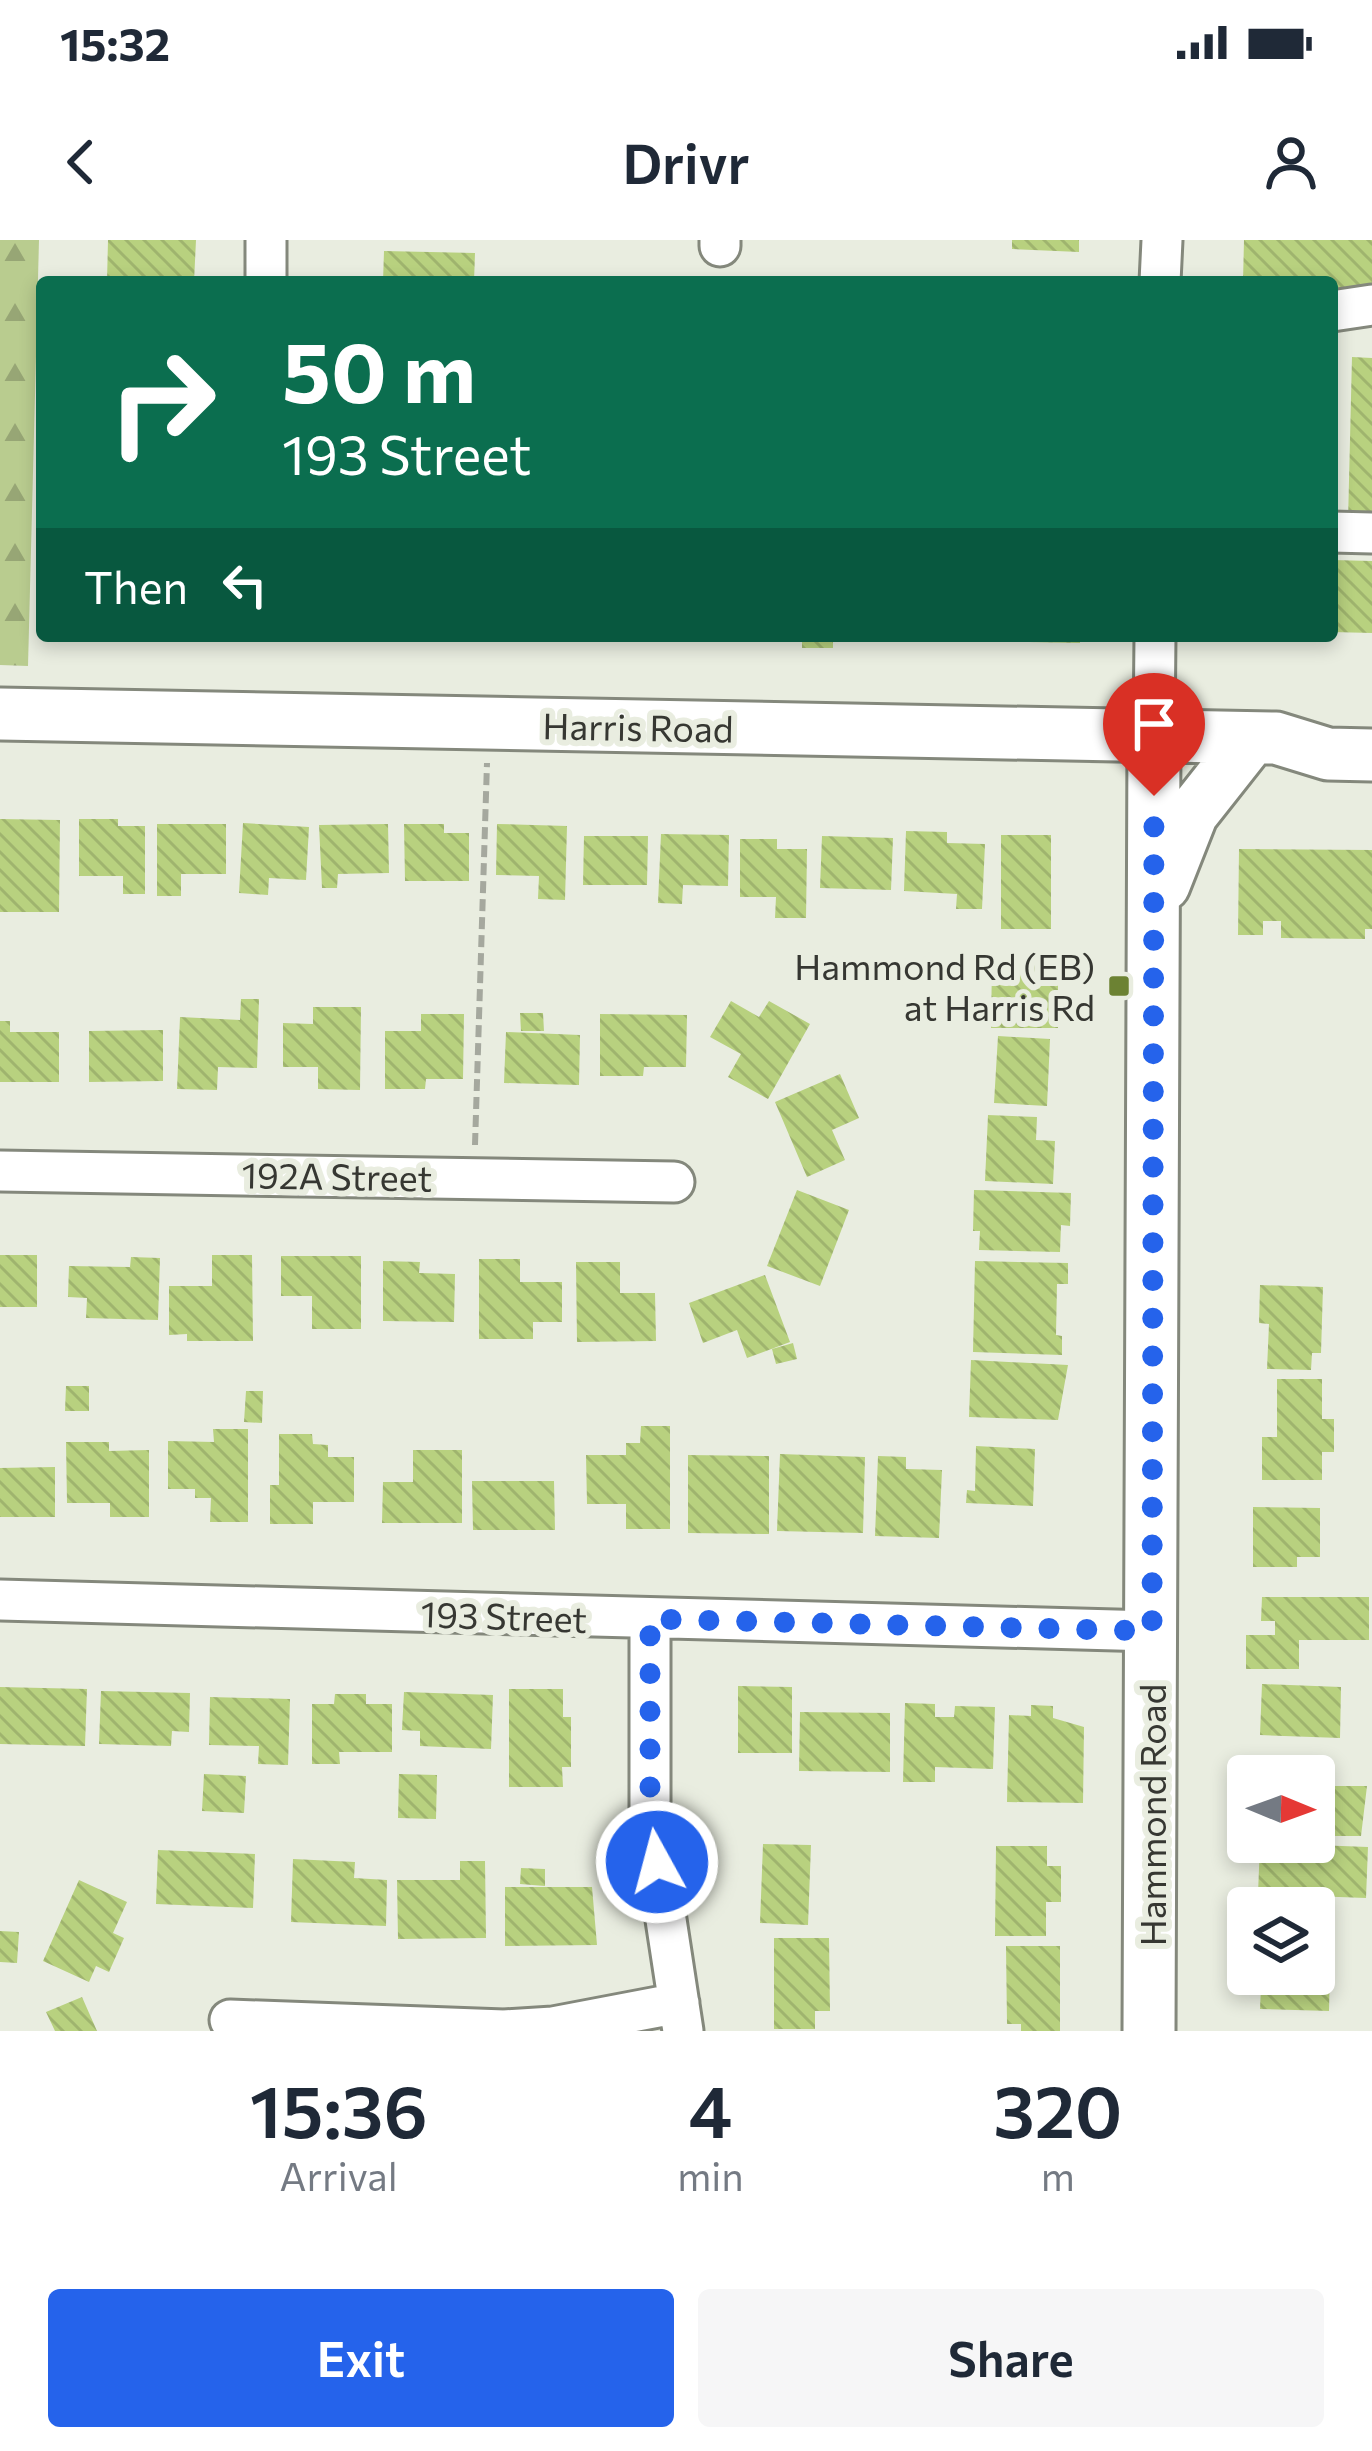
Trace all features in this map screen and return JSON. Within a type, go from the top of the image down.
[{"type":"main road","name":"Harris Road","points":[[0,714],[1264,738],[1328,754],[1372,755]]},
{"type":"main road","name":"Harris Road","points":[[1264,738],[1328,722],[1372,723]]},
{"type":"main road","name":"Hammond Road","points":[[1149,2031],[1154,736]]},
{"type":"main road","points":[[1154,918],[1192,814],[1215,778],[1264,738]]},
{"type":"street","points":[[266,240],[266,276]]},
{"type":"street","points":[[1160,276],[1162,240]]},
{"type":"street","points":[[1338,310],[1372,304]]},
{"type":"street","points":[[1338,532],[1372,533]]},
{"type":"street","points":[[1154,736],[1155,642]]},
{"type":"street","name":"192A Street","points":[[0,1171],[674,1182]]},
{"type":"street","name":"193 Street","points":[[0,1600],[1152,1631]]},
{"type":"street","points":[[230,2020],[504,2030],[681,2017],[650,1815],[650,1619]]},
{"type":"path","points":[[474,1177],[491,723]]},
{"type":"green space","points":[[0,240],[39,240],[28,666],[0,665]]},
{"type":"building","points":[[108,240],[196,240],[194,276],[107,276]]},
{"type":"building","points":[[1012,240],[1079,240],[1079,252],[1012,249]]},
{"type":"building","points":[[1244,240],[1372,240],[1372,297],[1338,297],[1338,276],[1243,276]]},
{"type":"building","points":[[384,251],[475,253],[474,276],[383,276]]},
{"type":"building","points":[[1352,357],[1372,358],[1372,523],[1348,522]]},
{"type":"building","points":[[1338,560],[1372,561],[1372,633],[1338,632]]},
{"type":"building","points":[[802,642],[833,642],[833,648],[802,648]]},
{"type":"building","points":[[0,819],[60,820],[59,912],[0,912]]},
{"type":"building","points":[[79,819],[118,819],[118,826],[145,826],[145,894],[123,894],[123,876],[79,876]]},
{"type":"building","points":[[243,823],[309,827],[306,880],[269,878],[268,895],[239,893]]},
{"type":"building","points":[[157,824],[226,824],[226,874],[181,874],[181,896],[157,896]]},
{"type":"building","points":[[388,824],[389,873],[338,874],[337,888],[322,888],[319,825]]},
{"type":"building","points":[[404,824],[444,824],[444,833],[469,833],[469,881],[405,881]]},
{"type":"building","points":[[497,824],[567,826],[565,900],[538,899],[539,876],[496,875]]},
{"type":"building","points":[[906,831],[947,832],[947,843],[985,844],[982,909],[956,909],[957,894],[904,891]]},
{"type":"building","points":[[661,834],[729,835],[728,886],[683,885],[682,904],[658,903]]},
{"type":"building","points":[[1001,835],[1051,835],[1051,929],[1001,929]]},
{"type":"building","points":[[584,836],[648,836],[647,885],[583,885]]},
{"type":"building","points":[[822,836],[893,838],[891,890],[820,888]]},
{"type":"building","points":[[740,839],[777,839],[777,849],[807,849],[806,918],[775,918],[776,897],[740,897]]},
{"type":"building","points":[[1239,849],[1372,850],[1372,929],[1365,929],[1365,939],[1281,938],[1281,921],[1263,921],[1263,935],[1238,935]]},
{"type":"building","points":[[992,963],[1058,963],[1058,1028],[991,1028]]},
{"type":"building","points":[[241,999],[259,999],[257,1068],[218,1067],[217,1090],[177,1089],[180,1017],[240,1020]]},
{"type":"building","points":[[731,1001],[759,1017],[769,1001],[810,1024],[768,1099],[728,1077],[741,1054],[710,1037]]},
{"type":"building","points":[[313,1007],[361,1007],[360,1090],[318,1089],[318,1067],[283,1067],[283,1023],[313,1024]]},
{"type":"building","points":[[520,1013],[543,1013],[544,1031],[521,1031]]},
{"type":"building","points":[[421,1014],[464,1014],[463,1079],[426,1079],[425,1089],[385,1089],[385,1031],[421,1031]]},
{"type":"building","points":[[600,1014],[687,1015],[686,1067],[644,1067],[643,1076],[600,1076]]},
{"type":"building","points":[[0,1021],[10,1021],[10,1032],[59,1032],[59,1082],[0,1082]]},
{"type":"building","points":[[163,1030],[163,1081],[89,1082],[89,1031]]},
{"type":"building","points":[[506,1032],[580,1035],[579,1085],[504,1083]]},
{"type":"building","points":[[998,1036],[1050,1039],[1047,1106],[994,1103]]},
{"type":"building","points":[[840,1074],[859,1118],[832,1130],[845,1160],[807,1177],[775,1102]]},
{"type":"building","points":[[988,1115],[1037,1117],[1036,1140],[1055,1141],[1053,1184],[985,1181]]},
{"type":"building","points":[[797,1190],[849,1210],[820,1286],[767,1266]]},
{"type":"building","points":[[974,1190],[1071,1193],[1070,1226],[1061,1225],[1060,1252],[979,1250],[980,1231],[973,1231]]},
{"type":"building","points":[[0,1255],[37,1255],[37,1307],[0,1307]]},
{"type":"building","points":[[212,1255],[252,1255],[253,1341],[187,1341],[187,1334],[169,1335],[169,1286],[212,1286]]},
{"type":"building","points":[[281,1256],[361,1256],[361,1329],[312,1329],[312,1296],[281,1296]]},
{"type":"building","points":[[131,1257],[160,1258],[158,1320],[86,1318],[87,1298],[68,1297],[69,1266],[130,1267]]},
{"type":"building","points":[[479,1259],[520,1259],[520,1282],[562,1282],[562,1322],[533,1322],[533,1339],[479,1339]]},
{"type":"building","points":[[383,1261],[420,1262],[419,1273],[455,1274],[454,1322],[383,1321]]},
{"type":"building","points":[[975,1261],[1068,1263],[1068,1284],[1057,1284],[1056,1335],[1062,1336],[1062,1355],[973,1352]]},
{"type":"building","points":[[576,1262],[620,1262],[620,1293],[655,1293],[656,1341],[577,1342]]},
{"type":"building","points":[[765,1275],[790,1342],[747,1358],[737,1330],[703,1343],[689,1303]]},
{"type":"building","points":[[1260,1285],[1323,1287],[1321,1353],[1312,1353],[1311,1370],[1267,1369],[1269,1324],[1259,1323]]},
{"type":"building","points":[[793,1343],[797,1359],[776,1364],[772,1349]]},
{"type":"building","points":[[971,1360],[1068,1365],[1058,1420],[969,1417]]},
{"type":"building","points":[[1277,1379],[1322,1379],[1322,1419],[1334,1419],[1334,1452],[1322,1452],[1322,1480],[1262,1480],[1262,1437],[1277,1437]]},
{"type":"building","points":[[66,1386],[89,1386],[89,1411],[65,1411]]},
{"type":"building","points":[[246,1391],[263,1391],[262,1423],[244,1422]]},
{"type":"building","points":[[641,1426],[670,1426],[670,1529],[626,1529],[626,1504],[587,1504],[586,1455],[626,1455],[626,1443],[640,1443]]},
{"type":"building","points":[[213,1429],[248,1429],[248,1522],[210,1522],[211,1498],[195,1498],[195,1489],[168,1489],[168,1441],[214,1442]]},
{"type":"building","points":[[279,1434],[312,1434],[313,1444],[328,1445],[328,1457],[354,1457],[354,1502],[313,1502],[313,1524],[270,1524],[270,1485],[279,1485]]},
{"type":"building","points":[[66,1442],[109,1442],[109,1451],[149,1450],[149,1517],[110,1517],[110,1503],[67,1503]]},
{"type":"building","points":[[976,1446],[1035,1449],[1033,1506],[966,1503],[967,1490],[975,1491]]},
{"type":"building","points":[[413,1450],[462,1450],[462,1523],[382,1523],[383,1482],[413,1482]]},
{"type":"building","points":[[780,1454],[865,1457],[863,1533],[777,1531]]},
{"type":"building","points":[[688,1455],[769,1456],[769,1534],[688,1533]]},
{"type":"building","points":[[878,1456],[906,1457],[906,1469],[942,1470],[939,1538],[875,1536]]},
{"type":"building","points":[[55,1467],[55,1517],[0,1517],[0,1468]]},
{"type":"building","points":[[472,1481],[554,1481],[555,1530],[473,1530]]},
{"type":"building","points":[[1253,1507],[1320,1508],[1320,1557],[1297,1557],[1297,1567],[1253,1567]]},
{"type":"building","points":[[1262,1597],[1369,1597],[1369,1640],[1299,1640],[1299,1669],[1246,1669],[1246,1635],[1275,1635],[1275,1621],[1261,1621]]},
{"type":"building","points":[[1262,1684],[1341,1687],[1340,1738],[1260,1735]]},
{"type":"building","points":[[738,1686],[792,1687],[792,1753],[738,1753]]},
{"type":"building","points":[[0,1687],[87,1689],[85,1746],[0,1744]]},
{"type":"building","points":[[509,1689],[563,1689],[563,1717],[571,1717],[571,1767],[562,1767],[563,1787],[509,1787]]},
{"type":"building","points":[[101,1691],[190,1693],[189,1732],[172,1731],[171,1746],[99,1744]]},
{"type":"building","points":[[404,1692],[493,1695],[491,1749],[420,1746],[420,1731],[402,1730]]},
{"type":"building","points":[[335,1694],[366,1694],[366,1704],[392,1704],[392,1752],[339,1752],[340,1764],[312,1764],[312,1704],[334,1704]]},
{"type":"building","points":[[210,1697],[290,1699],[288,1765],[258,1764],[259,1746],[209,1745]]},
{"type":"building","points":[[905,1703],[935,1704],[935,1717],[954,1717],[955,1706],[995,1707],[993,1769],[935,1767],[935,1782],[903,1782]]},
{"type":"building","points":[[1031,1705],[1053,1706],[1053,1718],[1084,1727],[1083,1803],[1007,1802],[1009,1715],[1031,1716]]},
{"type":"building","points":[[800,1712],[890,1713],[890,1772],[799,1771]]},
{"type":"building","points":[[204,1774],[246,1776],[244,1813],[202,1811]]},
{"type":"building","points":[[399,1774],[437,1775],[436,1819],[398,1818]]},
{"type":"building","points":[[1335,1786],[1367,1786],[1361,1836],[1335,1836]]},
{"type":"building","points":[[763,1844],[811,1845],[808,1925],[760,1923]]},
{"type":"building","points":[[996,1846],[1047,1846],[1047,1866],[1061,1866],[1061,1902],[1046,1902],[1046,1936],[995,1936]]},
{"type":"building","points":[[1335,1846],[1368,1847],[1366,1898],[1335,1897],[1335,1887],[1258,1887],[1259,1863],[1335,1863]]},
{"type":"building","points":[[158,1850],[255,1854],[253,1908],[156,1904]]},
{"type":"building","points":[[293,1859],[355,1862],[354,1878],[387,1880],[386,1926],[291,1922]]},
{"type":"building","points":[[460,1861],[485,1861],[486,1938],[398,1939],[397,1880],[460,1880]]},
{"type":"building","points":[[521,1868],[545,1869],[545,1886],[520,1884]]},
{"type":"building","points":[[79,1880],[127,1902],[113,1933],[124,1938],[109,1972],[96,1966],[89,1982],[43,1961]]},
{"type":"building","points":[[505,1887],[592,1887],[597,1945],[505,1946]]},
{"type":"building","points":[[0,1931],[19,1932],[17,1963],[0,1962]]},
{"type":"building","points":[[774,1938],[829,1938],[830,2011],[815,2011],[815,2029],[774,2029]]},
{"type":"building","points":[[1006,1946],[1060,1946],[1060,2031],[1021,2031],[1021,2024],[1007,2024]]},
{"type":"building","points":[[1261,1995],[1329,1995],[1329,2011],[1260,2009]]},
{"type":"building","points":[[82,1997],[97,2031],[55,2031],[46,2012]]},
{"type":"place","name":"Hammond Rd (EB) at Harris Rd","points":[[1119,986]]},
{"type":"route","points":[[657,1862],[650,1815],[650,1619],[1152,1631],[1154,796]]}]
